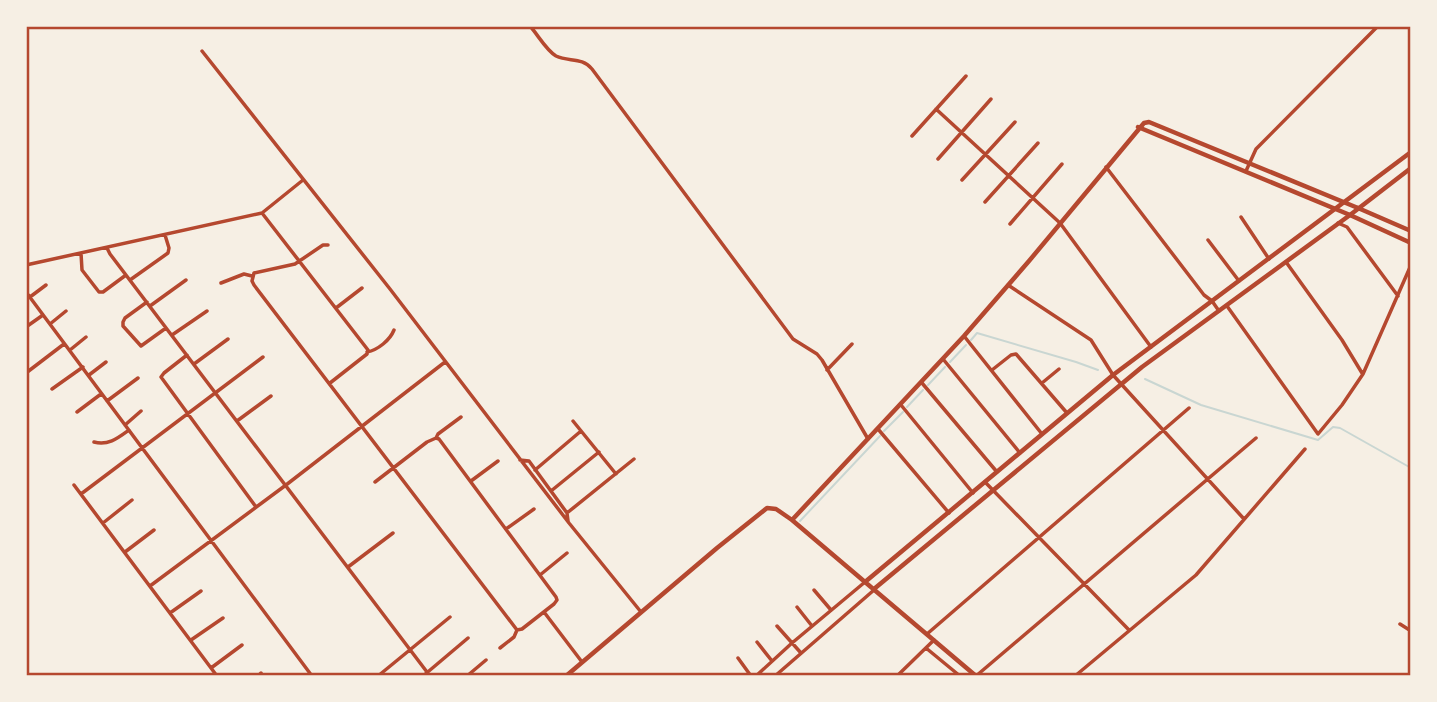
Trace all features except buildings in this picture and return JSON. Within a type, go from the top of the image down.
[{"type":"main road","points":[[792,520],[964,336],[1144,122],[1411,231]]},
{"type":"main road","points":[[1139,127],[1411,243]]},
{"type":"main road","points":[[865,582],[1112,375],[1411,152]]},
{"type":"main road","points":[[874,589],[1121,384],[1411,168]]},
{"type":"main road","points":[[566,676],[767,508],[776,509],[792,520],[976,676]]},
{"type":"street","points":[[530,26],[553,54],[582,61],[592,69],[793,339],[817,354],[868,439]]},
{"type":"street","points":[[1245,172],[1256,149],[1378,26]]},
{"type":"street","points":[[202,51],[640,612]]},
{"type":"street","points":[[912,136],[966,76]]},
{"type":"street","points":[[938,159],[991,99]]},
{"type":"street","points":[[936,109],[1060,223],[1151,346]]},
{"type":"street","points":[[962,180],[1015,122]]},
{"type":"street","points":[[985,202],[1038,143]]},
{"type":"street","points":[[1010,224],[1062,164]]},
{"type":"street","points":[[1106,167],[1219,311]]},
{"type":"street","points":[[26,265],[262,214],[303,180]]},
{"type":"street","points":[[262,214],[366,346],[367,352]]},
{"type":"street","points":[[1241,217],[1269,259]]},
{"type":"street","points":[[1338,223],[1347,227],[1398,296]]},
{"type":"street","points":[[130,280],[168,253],[165,235]]},
{"type":"street","points":[[1208,240],[1239,281]]},
{"type":"street","points":[[252,276],[254,273],[291,265],[323,245],[328,245]]},
{"type":"street","points":[[107,248],[427,675],[468,638]]},
{"type":"street","points":[[81,253],[82,270],[99,292],[103,292],[126,275]]},
{"type":"street","points":[[1286,262],[1363,374]]},
{"type":"street","points":[[1227,306],[1318,434],[1363,374],[1411,265]]},
{"type":"street","points":[[221,283],[243,274],[252,276]]},
{"type":"street","points":[[252,276],[254,285],[517,630]]},
{"type":"street","points":[[166,328],[141,346],[123,326],[123,322],[125,318],[186,280]]},
{"type":"street","points":[[30,297],[46,285]]},
{"type":"street","points":[[1008,285],[1091,340],[1112,375],[1244,519]]},
{"type":"street","points":[[336,307],[362,288]]},
{"type":"street","points":[[26,292],[312,676]]},
{"type":"street","points":[[50,324],[66,311]]},
{"type":"street","points":[[172,335],[206,311]]},
{"type":"street","points":[[26,327],[43,314]]},
{"type":"street","points":[[330,383],[367,352],[373,351],[390,338],[394,330]]},
{"type":"street","points":[[964,336],[1042,434]]},
{"type":"street","points":[[70,350],[86,337]]},
{"type":"street","points":[[194,364],[228,339]]},
{"type":"street","points":[[26,373],[64,344]]},
{"type":"street","points":[[827,370],[852,344]]},
{"type":"street","points":[[187,355],[161,377],[256,507]]},
{"type":"street","points":[[992,370],[1011,355],[1016,355],[1067,413]]},
{"type":"street","points":[[81,494],[263,357]]},
{"type":"street","points":[[943,359],[1020,453]]},
{"type":"street","points":[[89,375],[106,362]]},
{"type":"street","points":[[150,586],[445,362]]},
{"type":"street","points":[[52,390],[83,367]]},
{"type":"street","points":[[1042,383],[1059,369]]},
{"type":"street","points":[[107,401],[138,378]]},
{"type":"street","points":[[922,383],[997,472]]},
{"type":"street","points":[[77,412],[102,394]]},
{"type":"street","points":[[237,421],[271,396]]},
{"type":"street","points":[[901,405],[973,493]]},
{"type":"street","points":[[927,634],[1189,408]]},
{"type":"street","points":[[125,425],[141,411]]},
{"type":"street","points":[[375,482],[461,417]]},
{"type":"street","points":[[573,421],[616,474]]},
{"type":"street","points":[[878,428],[949,513]]},
{"type":"street","points":[[94,442],[108,443],[129,430]]},
{"type":"street","points":[[535,470],[581,430]]},
{"type":"street","points":[[436,438],[556,597],[554,604],[517,630]]},
{"type":"street","points":[[976,676],[1256,438]]},
{"type":"street","points":[[1075,676],[1196,575],[1305,449]]},
{"type":"street","points":[[551,491],[598,453]]},
{"type":"street","points":[[567,513],[634,459]]},
{"type":"street","points":[[520,460],[529,461],[567,513],[569,523]]},
{"type":"street","points":[[471,482],[498,461]]},
{"type":"street","points":[[985,482],[1129,630]]},
{"type":"street","points":[[74,485],[217,676]]},
{"type":"street","points":[[103,523],[132,500]]},
{"type":"street","points":[[506,529],[534,509]]},
{"type":"street","points":[[124,552],[154,530]]},
{"type":"street","points":[[348,567],[393,533]]},
{"type":"street","points":[[540,575],[567,553]]},
{"type":"street","points":[[738,658],[754,676],[865,582]]},
{"type":"street","points":[[775,676],[874,589]]},
{"type":"street","points":[[814,590],[831,610]]},
{"type":"street","points":[[170,613],[201,591]]},
{"type":"street","points":[[797,607],[811,626]]},
{"type":"street","points":[[544,612],[582,662]]},
{"type":"street","points":[[379,676],[450,617]]},
{"type":"street","points":[[191,640],[223,618]]},
{"type":"street","points":[[1399,624],[1411,631]]},
{"type":"street","points":[[777,626],[801,653]]},
{"type":"street","points":[[500,648],[514,637],[517,630]]},
{"type":"street","points":[[897,676],[934,640]]},
{"type":"street","points":[[757,642],[772,661]]},
{"type":"street","points":[[211,668],[242,645]]},
{"type":"street","points":[[926,648],[960,676]]},
{"type":"street","points":[[467,676],[486,660]]},
{"type":"waterway","points":[[971,340],[977,333],[1098,370]]},
{"type":"waterway","points":[[950,362],[966,345]]},
{"type":"waterway","points":[[928,385],[945,367]]},
{"type":"waterway","points":[[1145,379],[1201,405],[1318,440],[1333,427],[1340,428],[1411,468]]},
{"type":"waterway","points":[[907,407],[923,390]]},
{"type":"waterway","points":[[884,431],[903,412]]},
{"type":"waterway","points":[[800,521],[880,436]]}]
